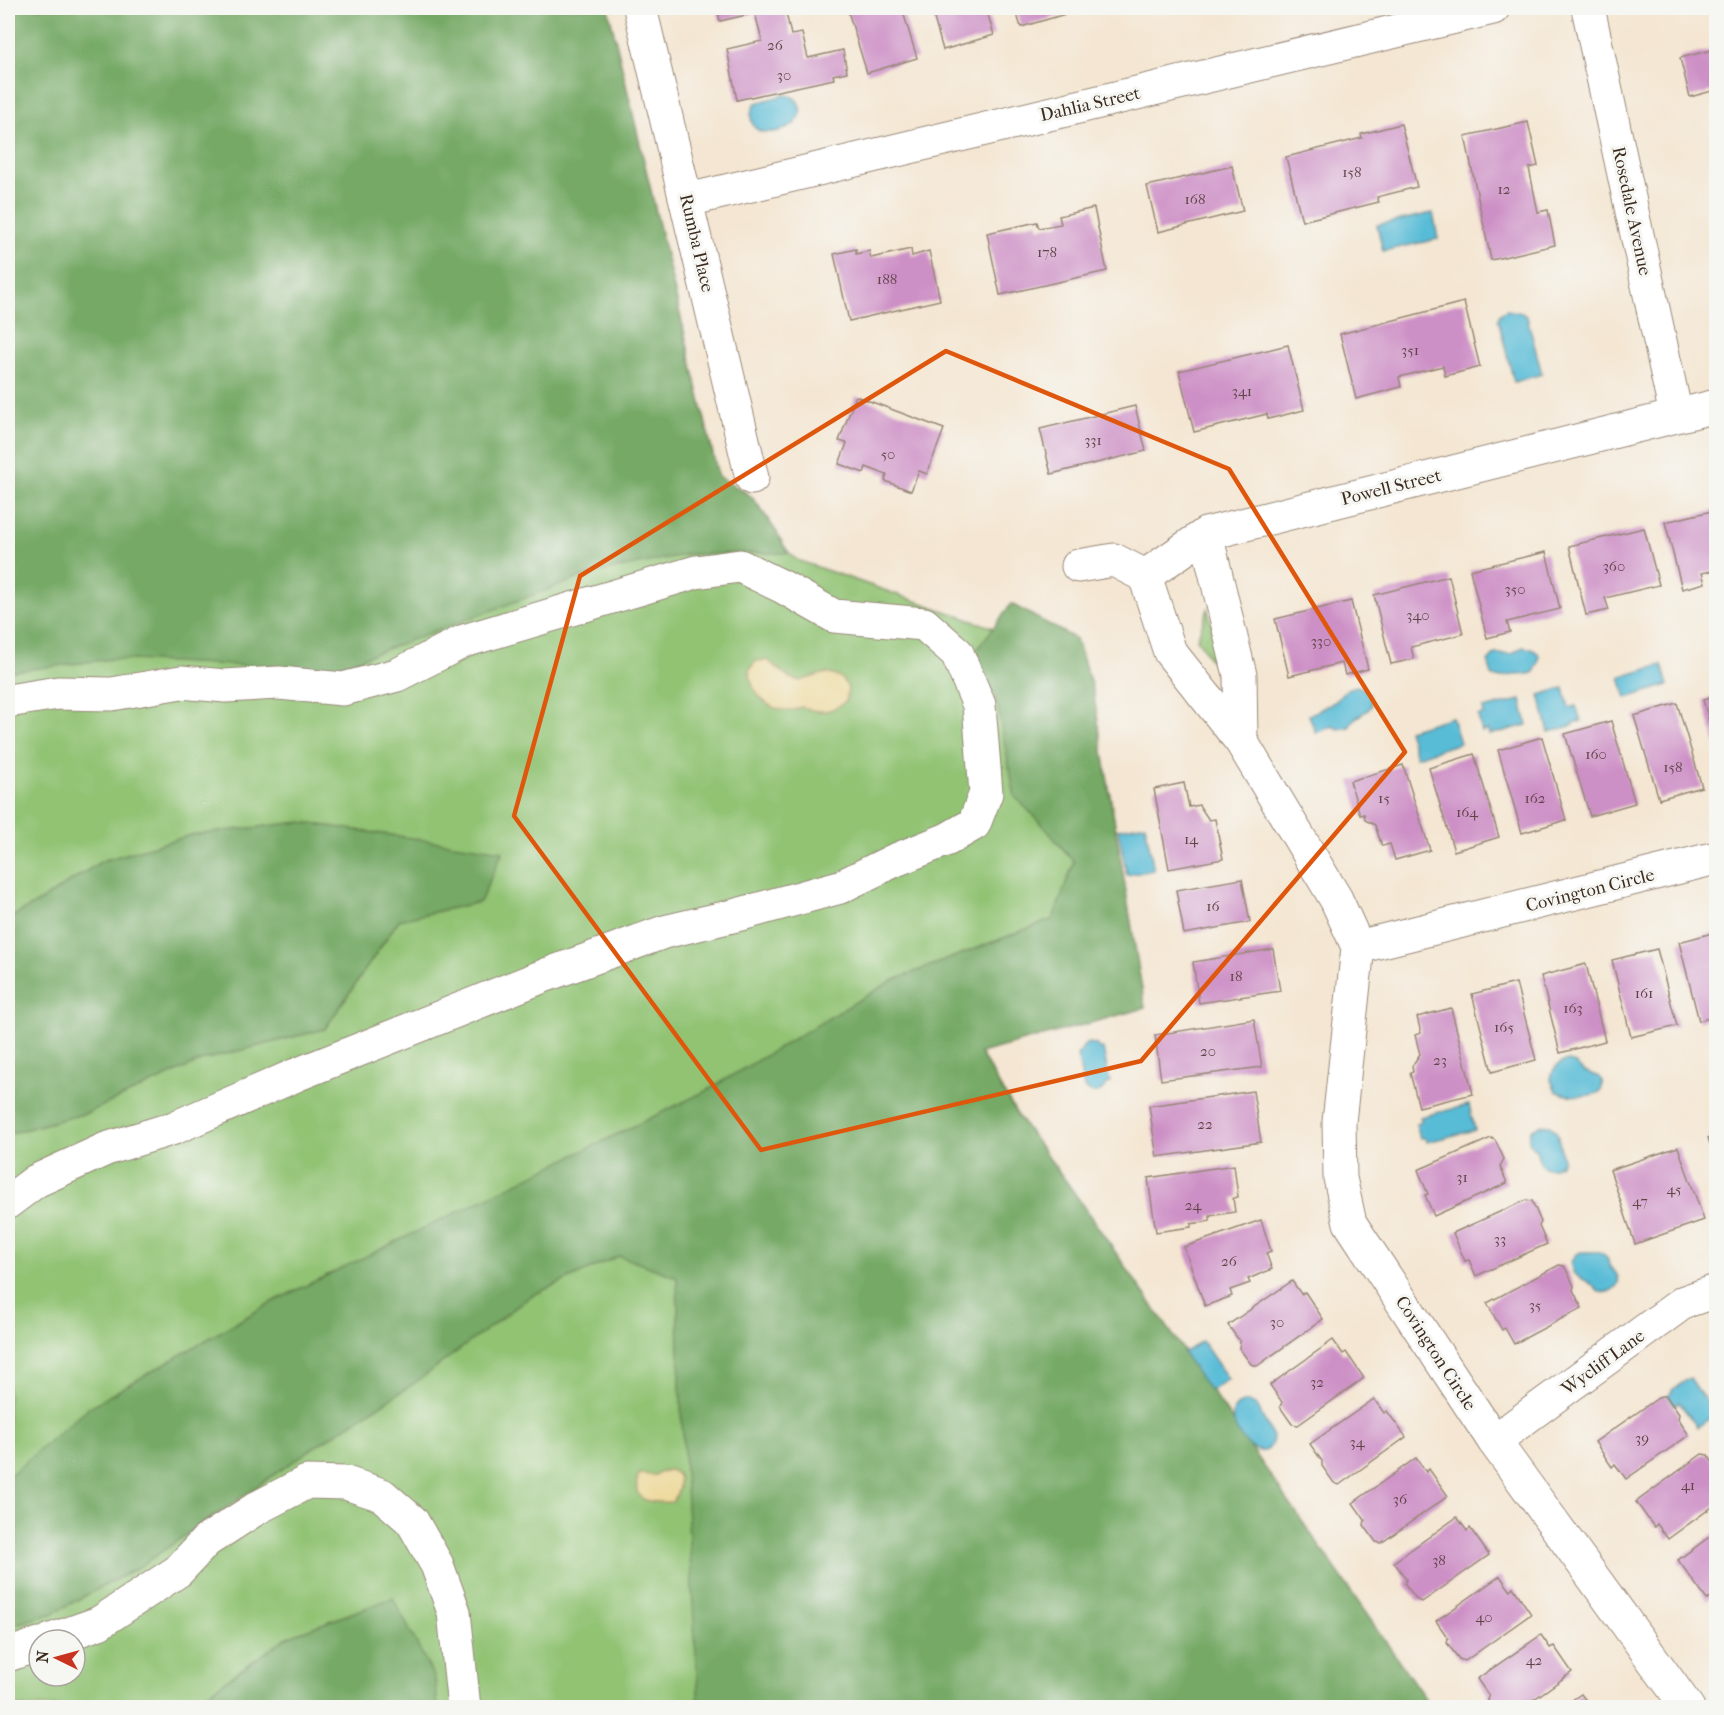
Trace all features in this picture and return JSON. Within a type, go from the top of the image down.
[{"type":"street","name":"Rumba Place","points":[[640,8],[688,200],[752,478]]},
{"type":"street","name":"Dahlia Street","points":[[688,200],[1493,8]]},
{"type":"street","name":"Rosedale Avenue","points":[[1588,8],[1676,415]]},
{"type":"street","name":"Powell Street","points":[[1145,576],[1206,534],[1716,406]]},
{"type":"street","points":[[1206,534],[1240,675],[1241,741]]},
{"type":"street","points":[[1078,566],[1114,560],[1145,576],[1170,652],[1241,741],[1336,899],[1358,947]]},
{"type":"street","points":[[8,701],[58,693],[111,694],[180,682],[225,686],[279,683],[343,689],[397,675],[464,641],[696,572],[740,566],[834,616],[924,624],[957,653],[979,705],[986,793],[974,824],[948,839],[893,861],[840,887],[664,932],[546,975],[296,1075],[174,1128],[106,1149],[36,1181],[8,1202]]},
{"type":"street","name":"Covington Circle","points":[[1688,1707],[1494,1441],[1350,1223],[1340,1178],[1339,1122],[1358,947],[1716,858]]},
{"type":"street","name":"Wycliff Lane","points":[[1494,1441],[1684,1302],[1716,1291]]},
{"type":"street","points":[[85,1628],[99,1623],[177,1571],[207,1541],[257,1508],[307,1482],[346,1483],[382,1495],[412,1521],[437,1565],[454,1612],[464,1707]]},
{"type":"street","points":[[8,1655],[27,1648]]},
{"type":"highlighted area","points":[[946,351],[1229,469],[1405,752],[1141,1061],[761,1150],[514,816],[580,576]]},
{"type":"green space","points":[[8,8],[608,8],[718,476],[746,493],[757,503],[784,546],[797,560],[994,628],[1011,604],[1076,639],[1093,691],[1145,1008],[980,1053],[1019,1118],[1068,1184],[1431,1707],[8,1707]]},
{"type":"green space","points":[[8,8],[608,8],[718,476],[751,496],[776,531],[788,553],[688,554],[590,574],[330,670],[112,659],[8,672]]},
{"type":"green space","points":[[1011,604],[1076,639],[1093,691],[1145,1008],[980,1053],[1019,1118],[1068,1184],[1431,1707],[699,1707],[680,1387],[677,1277],[619,1256],[531,1296],[415,1383],[316,1446],[139,1567],[51,1614],[8,1626],[8,1477],[88,1408],[272,1302],[706,1091],[891,981],[1053,919],[1074,862],[1015,797],[997,704],[976,651]]},
{"type":"green space","points":[[1208,609],[1223,675],[1219,673],[1197,639]]},
{"type":"green space","points":[[300,822],[503,851],[480,902],[399,920],[325,1029],[203,1060],[87,1113],[8,1134],[8,919],[102,861],[191,835]]},
{"type":"green space","points":[[393,1598],[435,1679],[438,1707],[188,1707],[289,1636]]},
{"type":"sand","points":[[767,660],[790,678],[799,681],[826,673],[840,677],[848,687],[846,701],[826,711],[802,707],[784,710],[769,705],[757,694],[749,670],[756,661]]},
{"type":"sand","points":[[667,1470],[673,1471],[679,1478],[679,1488],[672,1502],[650,1501],[640,1496],[637,1491],[639,1474],[655,1475]]},
{"type":"water","points":[[784,95],[793,97],[799,104],[799,117],[796,122],[778,131],[765,132],[756,128],[751,116],[756,103]]},
{"type":"water","points":[[1433,213],[1438,239],[1383,251],[1377,225]]},
{"type":"water","points":[[1507,310],[1522,313],[1527,317],[1542,374],[1514,382],[1498,319],[1500,314]]},
{"type":"water","points":[[1523,647],[1534,650],[1539,655],[1539,662],[1534,672],[1500,677],[1492,675],[1488,662],[1495,654],[1512,654]]},
{"type":"water","points":[[1662,665],[1668,685],[1626,698],[1620,677]]},
{"type":"water","points":[[1357,686],[1370,695],[1371,706],[1368,710],[1354,719],[1349,727],[1339,729],[1331,726],[1316,733],[1309,715],[1336,701],[1347,689]]},
{"type":"water","points":[[1564,688],[1569,708],[1576,706],[1581,721],[1549,732],[1539,695]]},
{"type":"water","points":[[1521,700],[1527,725],[1489,735],[1488,730],[1482,732],[1478,716],[1484,714],[1483,709]]},
{"type":"water","points":[[1452,717],[1460,743],[1416,757],[1408,730]]},
{"type":"water","points":[[1145,824],[1154,870],[1127,875],[1118,829]]},
{"type":"water","points":[[1087,1043],[1095,1044],[1103,1049],[1110,1083],[1098,1093],[1084,1088],[1077,1054]]},
{"type":"water","points":[[1569,1061],[1575,1063],[1583,1071],[1600,1077],[1603,1083],[1601,1091],[1578,1096],[1556,1091],[1551,1080],[1553,1073],[1556,1067]]},
{"type":"water","points":[[1469,1105],[1475,1130],[1427,1142],[1425,1138],[1420,1138],[1416,1124],[1422,1122],[1420,1117]]},
{"type":"water","points":[[1540,1125],[1550,1125],[1557,1133],[1563,1159],[1559,1165],[1552,1168],[1543,1165],[1529,1140],[1531,1130]]},
{"type":"water","points":[[1599,1252],[1606,1256],[1610,1267],[1618,1277],[1615,1288],[1608,1292],[1599,1292],[1591,1284],[1574,1274],[1571,1262],[1576,1254]]},
{"type":"water","points":[[1202,1341],[1228,1379],[1210,1391],[1183,1353]]},
{"type":"water","points":[[1690,1378],[1715,1415],[1697,1427],[1679,1402],[1675,1405],[1668,1396],[1672,1390]]},
{"type":"water","points":[[1248,1402],[1257,1406],[1273,1437],[1269,1449],[1261,1451],[1251,1447],[1235,1427],[1233,1416],[1236,1407]]},
{"type":"building","points":[[717,8],[785,8],[791,35],[802,33],[808,58],[843,50],[847,72],[833,75],[834,79],[737,100],[727,49],[762,41],[755,13],[720,21]]},
{"type":"building","points":[[847,8],[917,8],[903,12],[917,58],[867,73]]},
{"type":"building","points":[[931,8],[986,8],[994,35],[943,50]]},
{"type":"building","points":[[1015,8],[1068,8],[1069,13],[1021,27]]},
{"type":"building","points":[[1716,49],[1716,90],[1690,97],[1680,58]]},
{"type":"building","points":[[1528,122],[1538,166],[1529,168],[1538,212],[1548,210],[1555,245],[1491,260],[1465,136]]},
{"type":"building","points":[[1401,124],[1417,187],[1377,197],[1379,202],[1302,221],[1286,157],[1362,138],[1361,134]]},
{"type":"building","points":[[1232,166],[1243,211],[1158,232],[1147,186]]},
{"type":"building","points":[[1094,208],[1107,271],[1000,295],[987,233],[1037,222],[1039,228],[1061,224],[1059,216]]},
{"type":"building","points":[[856,249],[856,254],[869,251],[871,258],[911,249],[912,256],[929,251],[940,300],[849,321],[834,254]]},
{"type":"building","points":[[1464,302],[1480,367],[1445,376],[1443,366],[1399,377],[1401,387],[1356,399],[1340,334]]},
{"type":"building","points":[[1288,345],[1304,410],[1268,419],[1267,414],[1194,432],[1179,371]]},
{"type":"building","points":[[856,396],[944,429],[927,474],[919,471],[911,491],[885,481],[887,475],[866,467],[864,473],[839,464],[847,443],[839,441]]},
{"type":"building","points":[[1135,406],[1146,451],[1051,474],[1040,429]]},
{"type":"building","points":[[1716,510],[1716,570],[1702,573],[1705,583],[1682,589],[1665,522]]},
{"type":"building","points":[[1644,528],[1659,585],[1605,598],[1609,610],[1586,615],[1569,546]]},
{"type":"building","points":[[1546,552],[1560,609],[1507,622],[1510,632],[1487,638],[1470,570]]},
{"type":"building","points":[[1449,576],[1463,634],[1411,647],[1414,659],[1391,664],[1374,595]]},
{"type":"building","points":[[1351,601],[1368,669],[1345,675],[1342,663],[1289,676],[1275,619]]},
{"type":"building","points":[[1716,696],[1716,746],[1703,700]]},
{"type":"building","points":[[1677,703],[1702,787],[1659,799],[1634,716]]},
{"type":"building","points":[[1611,721],[1635,803],[1590,816],[1565,734]]},
{"type":"building","points":[[1542,737],[1566,820],[1522,833],[1498,750]]},
{"type":"building","points":[[1474,754],[1499,837],[1454,851],[1429,768]]},
{"type":"building","points":[[1403,765],[1430,850],[1395,860],[1390,844],[1382,846],[1375,825],[1365,820],[1364,814],[1360,815],[1350,781]]},
{"type":"building","points":[[1184,783],[1189,807],[1199,805],[1209,820],[1215,819],[1223,859],[1169,869],[1154,789]]},
{"type":"building","points":[[1242,879],[1250,922],[1184,934],[1176,890]]},
{"type":"building","points":[[1716,932],[1716,1016],[1699,1021],[1679,942]]},
{"type":"building","points":[[1273,949],[1280,991],[1199,1003],[1193,962]]},
{"type":"building","points":[[1657,949],[1677,1026],[1631,1037],[1612,960]]},
{"type":"building","points":[[1586,964],[1605,1041],[1560,1053],[1541,976]]},
{"type":"building","points":[[1516,983],[1536,1060],[1492,1072],[1472,994]]},
{"type":"building","points":[[1451,1008],[1473,1094],[1419,1107],[1410,1073],[1413,1072],[1412,1066],[1420,1054],[1415,1035],[1421,1033],[1417,1017]]},
{"type":"building","points":[[1254,1019],[1262,1067],[1161,1080],[1155,1035]]},
{"type":"building","points":[[1253,1091],[1261,1142],[1157,1157],[1149,1106]]},
{"type":"building","points":[[1716,1135],[1716,1162],[1708,1138]]},
{"type":"building","points":[[1491,1138],[1495,1140],[1504,1159],[1500,1166],[1507,1183],[1434,1216],[1418,1170]]},
{"type":"building","points":[[1678,1147],[1704,1220],[1635,1244],[1610,1170]]},
{"type":"building","points":[[1234,1165],[1238,1197],[1233,1198],[1235,1212],[1210,1216],[1210,1221],[1191,1224],[1191,1227],[1156,1232],[1148,1178]]},
{"type":"building","points":[[1526,1200],[1532,1201],[1547,1244],[1476,1276],[1469,1260],[1465,1261],[1453,1233]]},
{"type":"building","points":[[1261,1220],[1271,1251],[1266,1253],[1272,1269],[1248,1279],[1250,1283],[1230,1290],[1232,1296],[1205,1306],[1184,1247]]},
{"type":"building","points":[[1559,1265],[1564,1266],[1569,1275],[1582,1308],[1514,1344],[1505,1328],[1502,1330],[1487,1303]]},
{"type":"building","points":[[1292,1281],[1301,1294],[1305,1292],[1323,1319],[1257,1366],[1251,1364],[1239,1348],[1240,1342],[1228,1325]]},
{"type":"building","points":[[1333,1340],[1343,1354],[1346,1352],[1364,1378],[1298,1425],[1292,1424],[1280,1407],[1282,1402],[1270,1385]]},
{"type":"building","points":[[1661,1396],[1666,1396],[1679,1414],[1678,1419],[1689,1435],[1626,1479],[1615,1464],[1612,1467],[1595,1442]]},
{"type":"building","points":[[1374,1399],[1384,1413],[1387,1411],[1406,1437],[1339,1485],[1334,1483],[1310,1444]]},
{"type":"building","points":[[1702,1454],[1708,1455],[1716,1468],[1716,1504],[1668,1539],[1657,1524],[1654,1527],[1636,1502]]},
{"type":"building","points":[[1416,1458],[1426,1472],[1429,1469],[1448,1496],[1381,1543],[1376,1542],[1353,1503]]},
{"type":"building","points":[[1457,1517],[1467,1531],[1470,1528],[1489,1555],[1422,1602],[1417,1600],[1405,1584],[1406,1579],[1394,1562]]},
{"type":"building","points":[[1716,1532],[1716,1593],[1707,1600],[1678,1560]]},
{"type":"building","points":[[1500,1576],[1510,1590],[1513,1587],[1531,1614],[1465,1661],[1459,1659],[1447,1643],[1448,1638],[1436,1621]]},
{"type":"building","points":[[1541,1635],[1550,1648],[1554,1646],[1572,1672],[1523,1707],[1492,1707],[1488,1701],[1489,1696],[1477,1679]]},
{"type":"building","points":[[1581,1694],[1591,1707],[1562,1707]]}]
